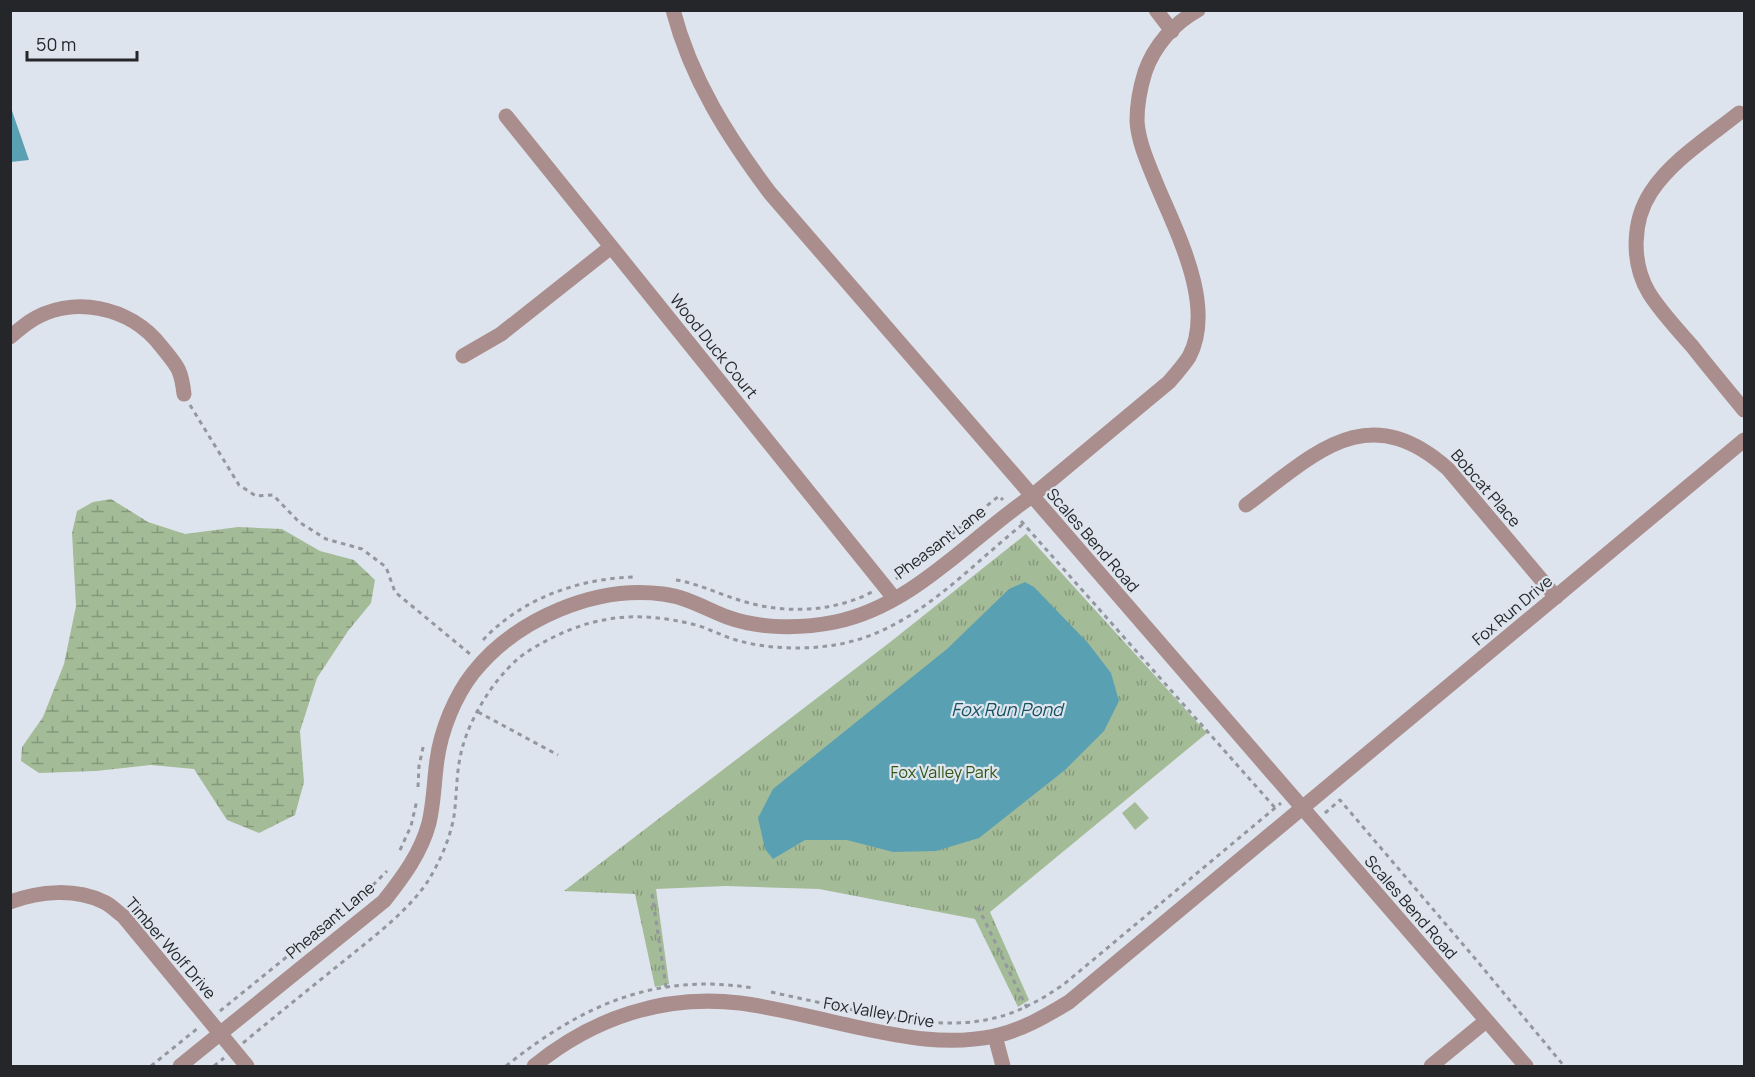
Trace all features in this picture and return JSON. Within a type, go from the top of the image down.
[{"type":"street","name":"Scales Bend Road","points":[[673,10],[696,75],[713,110],[770,193],[1526,1066]]},
{"type":"street","points":[[1156,10],[1172,31]]},
{"type":"street","name":"Pheasant Lane","points":[[180,1066],[384,901],[404,876],[418,853],[428,825],[434,796],[437,759],[445,727],[457,700],[473,673],[499,647],[526,627],[558,610],[598,597],[635,593],[673,596],[693,601],[728,617],[754,624],[809,626],[835,622],[866,613],[921,582],[1032,496],[1169,382],[1190,355],[1196,339],[1198,302],[1193,278],[1149,166],[1137,123],[1140,86],[1148,63],[1159,44],[1198,10]]},
{"type":"street","points":[[1739,113],[1665,175],[1651,193],[1644,207],[1638,224],[1636,241],[1641,274],[1649,292],[1744,410]]},
{"type":"street","name":"Wood Duck Court","points":[[506,116],[894,598]]},
{"type":"street","points":[[463,356],[501,334],[611,247]]},
{"type":"street","points":[[10,337],[30,321],[75,307],[94,307],[117,313],[136,322],[156,340],[182,373],[184,394]]},
{"type":"street","name":"Bobcat Place","points":[[1246,505],[1332,444],[1368,435],[1390,436],[1405,440],[1432,454],[1448,469],[1556,597]]},
{"type":"street","name":"Fox Run Drive","points":[[1301,808],[1744,440]]},
{"type":"street","name":"Fox Valley Drive","points":[[534,1066],[556,1048],[610,1019],[631,1012],[686,1003],[740,1003],[904,1037],[935,1041],[958,1041],[995,1036],[1034,1022],[1069,1002],[1301,808]]},
{"type":"street","name":"Timber Wolf Drive","points":[[10,902],[42,893],[66,893],[105,902],[123,916],[247,1066]]},
{"type":"street","points":[[1431,1066],[1486,1021]]},
{"type":"street","points":[[995,1036],[1003,1066]]},
{"type":"path","points":[[184,394],[239,485],[256,496],[273,495],[299,522],[326,539],[362,549],[386,567],[395,592],[470,654]]},
{"type":"path","points":[[667,579],[698,585],[753,605],[792,609],[838,604],[862,596],[896,579],[999,496]]},
{"type":"path","points":[[214,1066],[367,943],[407,907],[426,883],[447,844],[454,816],[461,751],[478,712],[491,689],[527,652],[563,631],[588,622],[630,616],[665,618],[699,626],[754,645],[789,648],[836,645],[893,625],[917,611],[977,565],[1023,524]]},
{"type":"path","points":[[481,641],[510,617],[549,594],[599,580],[642,577]]},
{"type":"path","points":[[464,660],[477,646]]},
{"type":"path","points":[[478,712],[558,755]]},
{"type":"path","points":[[396,857],[406,839],[414,815],[424,741]]},
{"type":"path","points":[[871,1014],[932,1023],[960,1024],[983,1020],[1026,1006],[1063,985],[1291,796]]},
{"type":"path","points":[[150,1066],[363,896],[387,870]]},
{"type":"path","points":[[652,894],[666,988]]},
{"type":"path","points":[[978,907],[1034,1022]]},
{"type":"path","points":[[506,1066],[545,1036],[591,1010],[621,998],[666,988],[729,984],[759,990]]},
{"type":"path","points":[[768,991],[860,1011]]},
{"type":"green space","points":[[111,499],[148,522],[185,534],[238,527],[282,529],[320,551],[354,560],[375,580],[371,603],[348,631],[317,678],[300,731],[304,782],[295,815],[259,833],[227,820],[194,769],[151,765],[96,771],[39,773],[21,761],[22,747],[43,717],[64,664],[76,606],[72,533],[77,511],[93,502]]},
{"type":"green space","name":"Fox Valley Park","points":[[1026,534],[1207,733],[990,912],[1029,1000],[1018,1007],[975,919],[819,889],[726,886],[656,889],[669,984],[655,987],[635,894],[564,891],[889,643]]},
{"type":"green space","points":[[1135,802],[1149,818],[1135,830],[1122,813]]},
{"type":"water","points":[[11,108],[29,160],[11,162]]},
{"type":"water","name":"Fox Run Pond","points":[[1025,582],[1034,587],[1088,643],[1111,673],[1119,701],[1104,731],[1065,770],[979,838],[936,851],[893,852],[847,840],[805,840],[773,859],[765,849],[758,818],[773,789],[947,649],[1009,589]]}]
